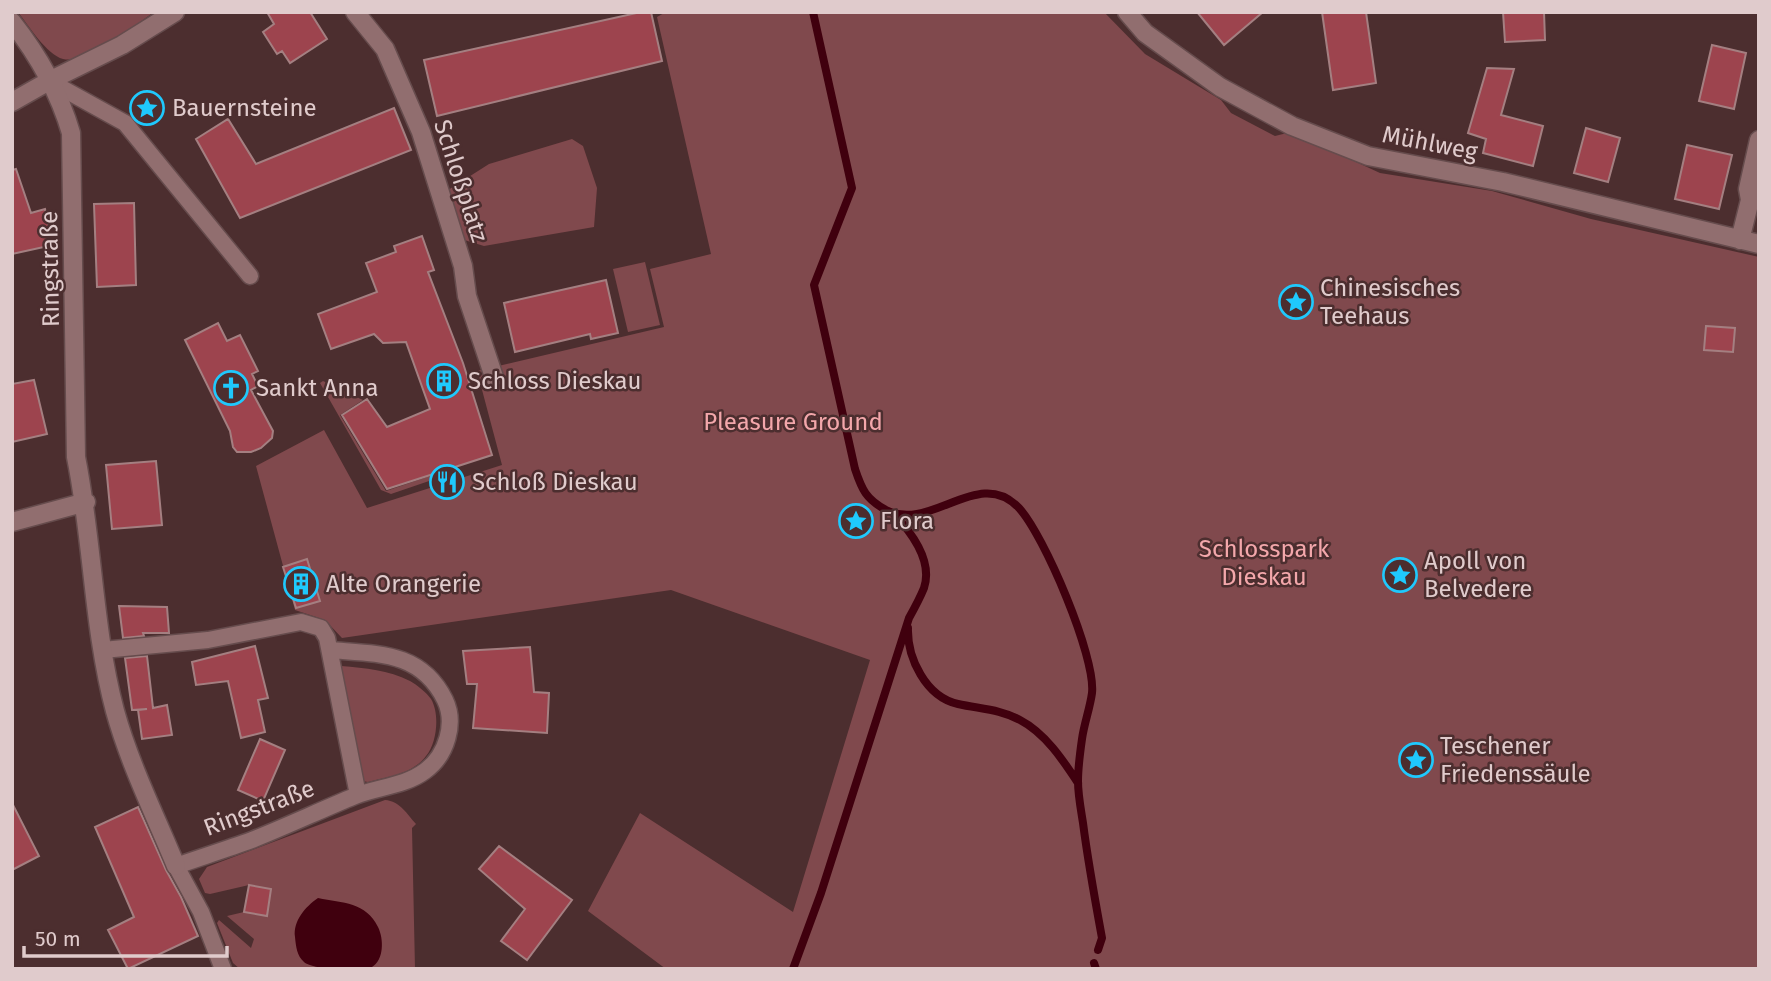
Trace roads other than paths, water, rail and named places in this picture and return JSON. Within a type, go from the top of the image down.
[{"type":"street","points":[[12,103],[49,81],[122,45],[176,12]]},
{"type":"street","name":"Schloßplatz","points":[[355,12],[385,49],[421,132],[463,266],[467,296],[494,377]]},
{"type":"street","name":"Mühlweg","points":[[1127,12],[1145,33],[1220,87],[1292,126],[1368,156],[1503,182],[1759,244]]},
{"type":"street","name":"Ringstraße","points":[[12,22],[35,50],[64,110],[71,133],[76,457],[86,502],[103,650],[115,711],[176,866]]},
{"type":"street","points":[[1740,240],[1750,200],[1748,189],[1759,140]]},
{"type":"street","points":[[12,522],[86,502]]},
{"type":"lane","points":[[49,81],[125,123],[250,276]]},
{"type":"lane","points":[[103,650],[208,640],[301,622],[321,628],[330,650],[358,795]]},
{"type":"lane","name":"Ringstraße","points":[[223,969],[201,912],[176,866],[251,840],[426,770],[440,755],[448,737],[450,712],[434,683],[423,670],[406,660],[330,650]]},
{"type":"waterway","points":[[813,12],[852,188],[814,285],[855,469],[869,498],[886,510],[903,515],[920,513],[971,496],[988,493],[1004,497],[1019,508],[1042,543],[1077,626],[1091,676],[1092,693],[1082,739],[1078,786],[1102,938],[1098,950]]},
{"type":"waterway","points":[[793,969],[821,893],[909,618],[924,588],[926,568],[923,557],[907,529],[894,514]]},
{"type":"waterway","points":[[908,628],[911,652],[928,685],[947,700],[1005,714],[1029,725],[1053,748],[1078,783]]},
{"type":"waterway","points":[[1094,963],[1096,969]]},
{"type":"place","name":"Bauernsteine","points":[[147,108]]},
{"type":"place","name":"Chinesisches Teehaus","points":[[1296,302]]},
{"type":"place","name":"Schloss Dieskau","points":[[444,381]]},
{"type":"place","name":"Sankt Anna","points":[[231,388]]},
{"type":"place","name":"Schloß Dieskau","points":[[447,482]]},
{"type":"place","name":"Flora","points":[[856,521]]},
{"type":"place","name":"Apoll von Belvedere","points":[[1400,575]]},
{"type":"place","name":"Alte Orangerie","points":[[301,584]]},
{"type":"place","name":"Teschener Friedenssäule","points":[[1416,760]]},
{"type":"park label","name":"Pleasure Ground","points":[[793,422]]},
{"type":"park label","name":"Schlosspark Dieskau","points":[[1264,563]]}]
